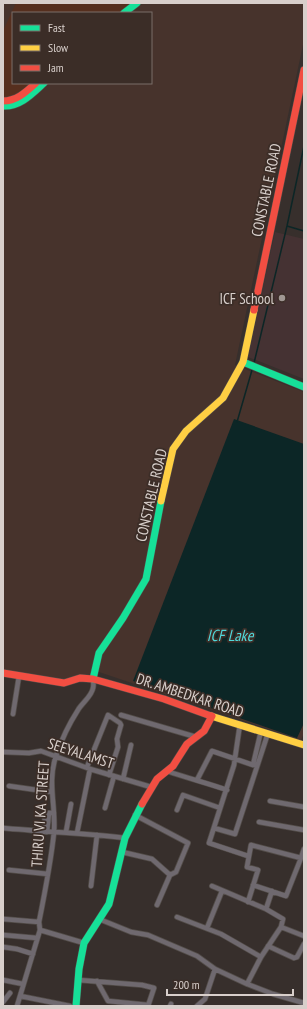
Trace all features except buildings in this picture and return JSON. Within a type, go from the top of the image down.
[{"type":"street","points":[[125,12],[137,3]]},
{"type":"street","name":"CONSTABLE ROAD","points":[[93,679],[99,653],[123,618],[146,579],[161,499],[173,449],[186,432],[223,398],[243,362],[304,70]]},
{"type":"street","points":[[3,101],[11,101],[16,99],[35,86]]},
{"type":"street","points":[[3,106],[7,107],[18,105],[35,86]]},
{"type":"street","points":[[243,362],[304,387]]},
{"type":"street","name":"DR. AMBEDKAR ROAD","points":[[3,673],[64,683],[80,678],[93,679],[164,699],[304,745]]},
{"type":"street","points":[[13,714],[19,676]]},
{"type":"street","name":"THIRU VI KA STREET","points":[[17,1006],[40,930],[39,922],[54,832],[51,792],[52,772],[56,756],[78,709],[94,688],[93,679]]},
{"type":"street","points":[[77,833],[88,768],[108,715],[120,722],[121,725],[117,739],[118,747],[105,808]]},
{"type":"street","points":[[121,715],[196,737]]},
{"type":"street","points":[[76,1006],[81,953],[84,943],[109,904],[125,838],[135,815],[157,779],[173,766],[187,744],[204,731],[212,716]]},
{"type":"street","points":[[240,724],[227,790],[209,843],[248,856]]},
{"type":"street","points":[[197,780],[212,751],[253,765],[264,732]]},
{"type":"street","points":[[214,828],[235,834],[264,732]]},
{"type":"street","name":"DR. AMBEDKAR ROAD","points":[[280,737],[304,751]]},
{"type":"street","points":[[123,779],[131,745]]},
{"type":"street","name":"SEEYALAMST","points":[[3,752],[29,753],[41,751],[88,768],[151,787]]},
{"type":"street","points":[[167,770],[185,778],[197,780],[227,790]]},
{"type":"street","points":[[8,786],[51,792]]},
{"type":"street","points":[[177,810],[183,795],[220,808]]},
{"type":"street","points":[[270,801],[304,807]]},
{"type":"street","points":[[66,832],[71,804]]},
{"type":"street","points":[[46,832],[45,812],[52,813]]},
{"type":"street","points":[[135,815],[188,843],[176,872],[170,875],[157,905]]},
{"type":"street","points":[[259,822],[304,830]]},
{"type":"street","points":[[3,828],[125,838]]},
{"type":"street","points":[[91,886],[97,835]]},
{"type":"street","points":[[248,902],[258,870],[247,867],[251,844],[301,858]]},
{"type":"street","points":[[253,885],[286,896],[304,850]]},
{"type":"street","points":[[122,852],[152,859],[170,875]]},
{"type":"street","points":[[9,870],[48,874]]},
{"type":"street","points":[[212,886],[266,909],[283,919],[281,927],[261,957],[247,984]]},
{"type":"street","points":[[206,928],[222,891]]},
{"type":"street","points":[[266,909],[272,891]]},
{"type":"street","points":[[177,917],[221,934],[261,957]]},
{"type":"street","points":[[3,919],[39,922]]},
{"type":"street","points":[[99,919],[132,932],[148,935],[197,956],[215,969],[247,984],[273,994],[304,1003]]},
{"type":"street","points":[[281,927],[304,936]]},
{"type":"street","points":[[40,930],[84,943]]},
{"type":"street","points":[[3,935],[38,938]]},
{"type":"street","points":[[268,946],[294,958],[304,944]]},
{"type":"street","points":[[3,947],[17,949],[33,954]]},
{"type":"street","points":[[197,1006],[205,999],[215,969]]},
{"type":"street","points":[[3,980],[23,984]]},
{"type":"street","points":[[78,980],[97,981],[142,985],[154,988],[148,1006],[108,1001],[97,981]]},
{"type":"street","points":[[3,1002],[10,993]]},
{"type":"street","points":[[20,996],[70,1006]]},
{"type":"shaded area","points":[[3,3],[304,3],[304,40],[235,365],[304,392],[304,733],[301,740],[99,672],[62,680],[3,671]]},
{"type":"shaded area","points":[[16,3],[131,3],[119,12],[12,12],[12,84],[31,84],[16,97],[3,98],[3,31]]},
{"type":"shaded area","name":"ICF School","points":[[275,232],[304,239],[304,379],[248,357]]},
{"type":"water","name":"ICF Lake","points":[[234,419],[304,444],[304,723],[297,738],[133,681]]},
{"type":"waterway","points":[[254,363],[287,226],[304,146]]},
{"type":"waterway","points":[[287,226],[304,231]]},
{"type":"waterway","points":[[237,422],[252,370]]},
{"type":"traffic: fast","points":[[125,12],[137,3]]},
{"type":"traffic: fast","points":[[3,106],[9,106],[20,102],[43,84]]},
{"type":"traffic: fast","points":[[243,362],[304,387]]},
{"type":"traffic: fast","points":[[93,679],[99,653],[123,618],[146,579],[161,501]]},
{"type":"traffic: fast","points":[[76,1006],[79,969],[84,943],[109,904],[125,838],[142,804]]},
{"type":"traffic: slow","points":[[161,501],[173,449],[186,431],[223,398],[243,362],[254,310]]},
{"type":"traffic: slow","points":[[211,716],[304,745]]},
{"type":"traffic: jam","points":[[254,310],[304,70]]},
{"type":"traffic: jam","points":[[3,101],[17,98],[35,84]]},
{"type":"traffic: jam","points":[[3,673],[64,683],[80,678],[93,679],[164,699],[211,716]]},
{"type":"traffic: jam","points":[[142,804],[157,779],[173,766],[187,744],[204,731],[212,716]]},
{"type":"place","name":"ICF School","points":[[282,298]]}]
